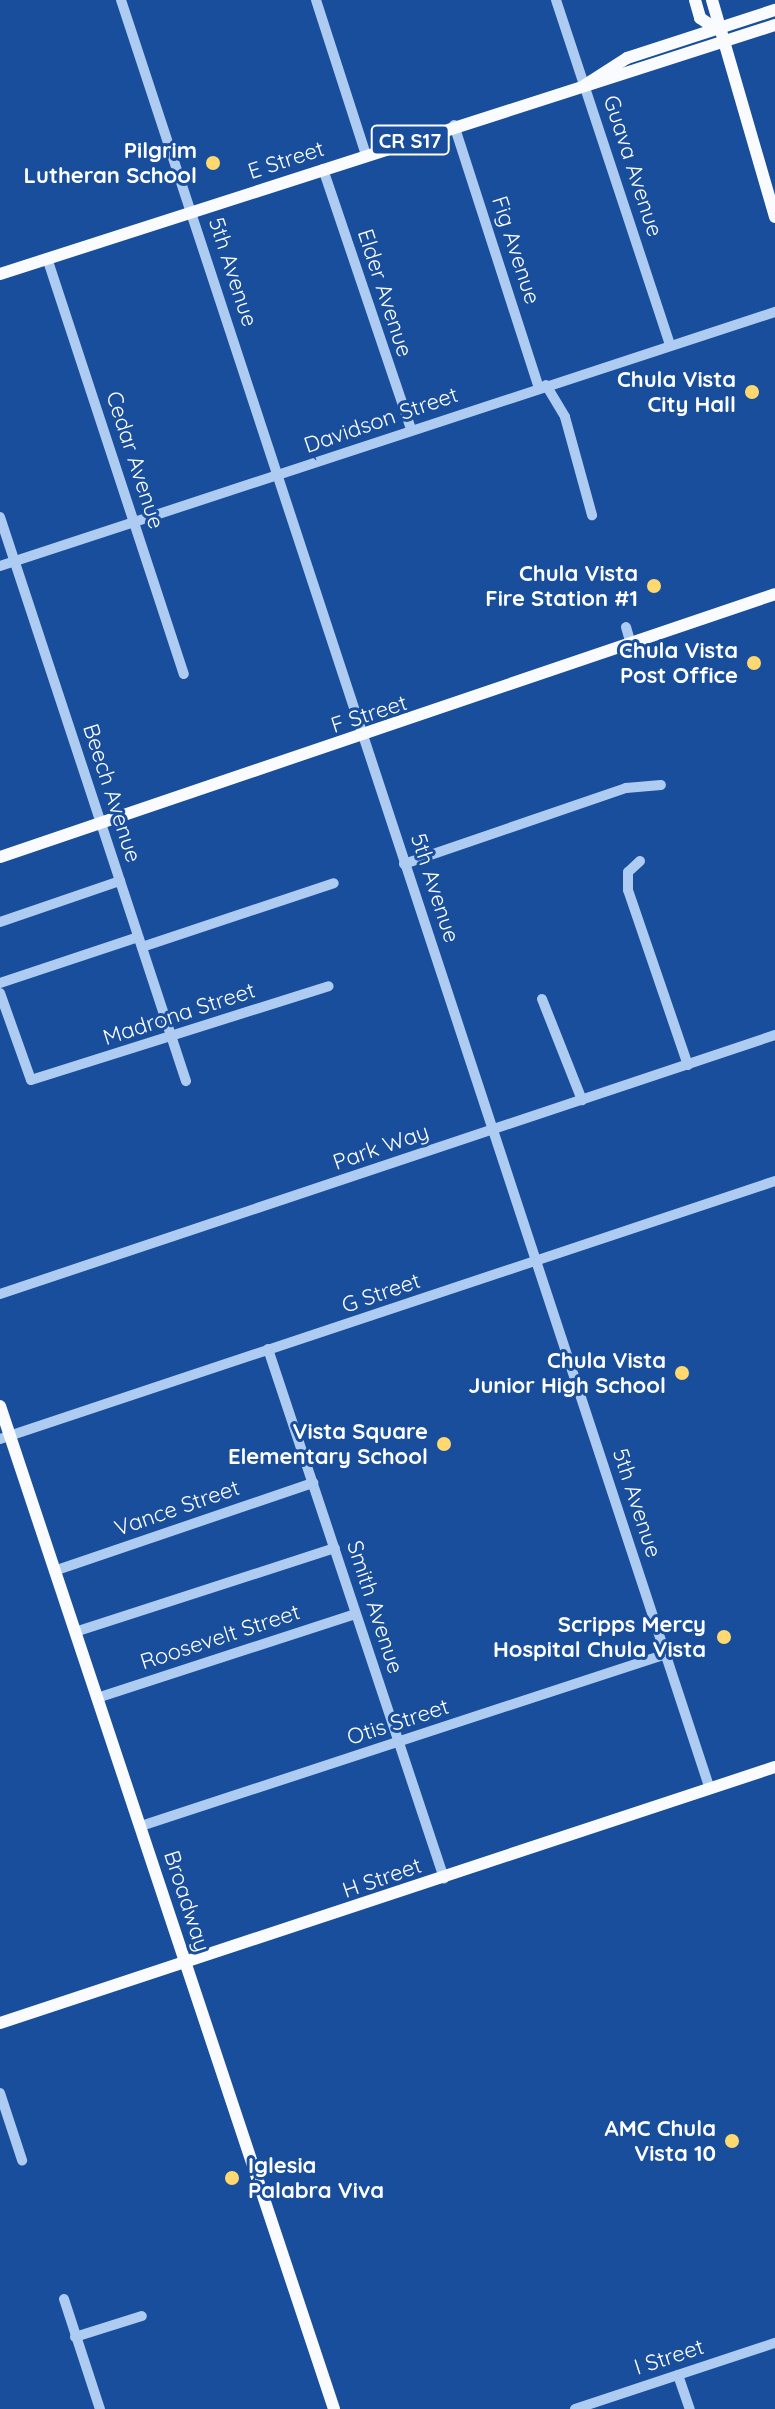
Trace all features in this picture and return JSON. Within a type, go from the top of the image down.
[{"type":"main road","points":[[695,0],[700,18],[715,28]]},
{"type":"main road","points":[[712,0],[715,28],[775,217]]},
{"type":"main road","name":"E Street","points":[[585,85],[599,70],[775,10]]},
{"type":"main road","name":"E Street","points":[[0,274],[454,125],[775,25]]},
{"type":"main road","name":"F Street","points":[[0,857],[632,648],[751,606],[775,594]]},
{"type":"main road","name":"F Street","points":[[751,606],[775,605]]},
{"type":"main road","name":"Broadway","points":[[0,1406],[5,1438],[141,1826],[334,2409]]},
{"type":"main road","name":"H Street","points":[[0,2023],[775,1767]]},
{"type":"street","name":"5th Avenue","points":[[121,0],[710,1789]]},
{"type":"street","points":[[316,0],[366,155]]},
{"type":"street","name":"Guava Avenue","points":[[556,0],[670,345]]},
{"type":"street","name":"Fig Avenue","points":[[454,125],[543,387],[565,417],[592,515]]},
{"type":"street","name":"Elder Avenue","points":[[323,169],[411,429]]},
{"type":"street","name":"Cedar Avenue","points":[[47,258],[184,674]]},
{"type":"street","name":"Davidson Street","points":[[0,566],[775,312]]},
{"type":"street","name":"Beech Avenue","points":[[0,517],[186,1081]]},
{"type":"street","points":[[626,627],[632,648]]},
{"type":"street","points":[[404,864],[626,788],[661,785]]},
{"type":"street","points":[[640,861],[628,872],[628,890],[688,1065]]},
{"type":"street","points":[[0,922],[120,881]]},
{"type":"street","points":[[0,983],[334,883]]},
{"type":"street","name":"Madrona Street","points":[[0,993],[25,1075],[40,1080],[329,986]]},
{"type":"street","points":[[542,999],[582,1100]]},
{"type":"street","name":"Park Way","points":[[0,1294],[775,1035]]},
{"type":"street","name":"G Street","points":[[5,1438],[775,1181]]},
{"type":"street","name":"Smith Avenue","points":[[268,1349],[444,1878]]},
{"type":"street","name":"Vance Street","points":[[54,1571],[313,1483]]},
{"type":"street","points":[[75,1632],[335,1548]]},
{"type":"street","name":"Roosevelt Street","points":[[97,1698],[355,1614]]},
{"type":"street","name":"Otis Street","points":[[141,1826],[666,1654]]},
{"type":"street","points":[[0,2093],[22,2160]]},
{"type":"street","points":[[64,2299],[100,2409]]},
{"type":"street","points":[[75,2337],[142,2316]]},
{"type":"street","name":"I Street","points":[[575,2409],[775,2343]]},
{"type":"street","points":[[678,2375],[690,2409]]},
{"type":"place","name":"Pilgrim Lutheran School","points":[[213,163]]},
{"type":"place","name":"Chula Vista City Hall","points":[[752,392]]},
{"type":"place","name":"Chula Vista Fire Station #1","points":[[654,586]]},
{"type":"place","name":"Chula Vista Post Office","points":[[754,663]]},
{"type":"place","name":"Chula Vista Junior High School","points":[[682,1373]]},
{"type":"place","name":"Vista Square Elementary School","points":[[444,1444]]},
{"type":"place","name":"Scripps Mercy Hospital Chula Vista","points":[[724,1637]]},
{"type":"place","name":"AMC Chula Vista 10","points":[[732,2141]]},
{"type":"place","name":"Iglesia Palabra Viva","points":[[232,2178]]}]
